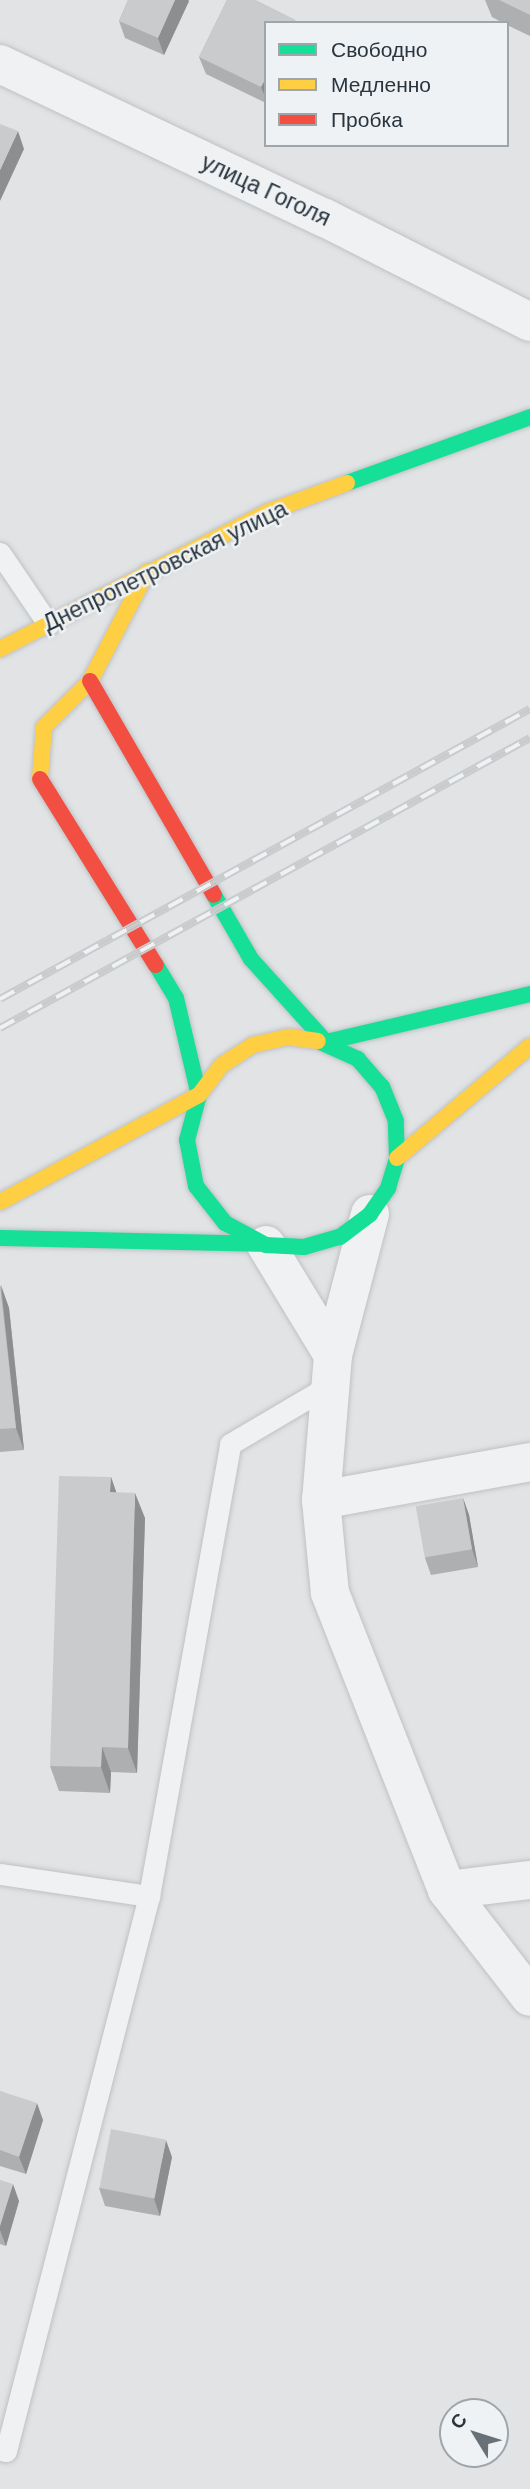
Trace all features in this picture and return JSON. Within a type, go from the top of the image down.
[{"type":"main road","name":"Днепропетровская улица","points":[[0,649],[270,511],[530,417]]},
{"type":"main road","points":[[147,572],[90,681],[44,727],[39,778],[176,998],[199,1095]]},
{"type":"main road","points":[[0,1238],[304,1247],[340,1237],[370,1214],[388,1188],[397,1158],[396,1121],[382,1087],[358,1059],[326,1042],[251,959],[90,681]]},
{"type":"main road","points":[[266,1245],[225,1223],[197,1186],[187,1140],[199,1095],[222,1065],[253,1045],[289,1037],[326,1042],[530,994]]},
{"type":"main road","points":[[397,1158],[530,1046]]},
{"type":"main road","points":[[0,1202],[199,1095]]},
{"type":"street","name":"улица Гоголя","points":[[0,64],[325,218],[530,322]]},
{"type":"street","points":[[370,1214],[331,1370],[321,1500],[330,1593],[447,1890],[530,1997]]},
{"type":"street","points":[[266,1245],[331,1370]]},
{"type":"street","points":[[321,1500],[530,1462]]},
{"type":"street","points":[[447,1890],[530,1880]]},
{"type":"lane","points":[[0,553],[48,624]]},
{"type":"lane","points":[[0,2450],[6,2451],[149,1896],[230,1444],[331,1370]]},
{"type":"lane","points":[[0,1874],[149,1896]]},
{"type":"building","points":[[128,0],[175,0],[158,38],[119,21]]},
{"type":"building","points":[[227,0],[255,0],[295,20],[264,21],[264,82],[261,87],[199,57]]},
{"type":"building","points":[[499,0],[530,0],[530,15]]},
{"type":"building","points":[[0,124],[18,131],[0,170]]},
{"type":"building","points":[[0,1285],[16,1428],[0,1429]]},
{"type":"building","points":[[59,1476],[111,1477],[110,1492],[135,1493],[128,1748],[102,1747],[101,1767],[50,1766]]},
{"type":"building","points":[[463,1498],[472,1549],[425,1558],[416,1506]]},
{"type":"building","points":[[0,2091],[37,2103],[19,2157],[0,2150]]},
{"type":"building","points":[[111,2129],[166,2140],[155,2199],[100,2188]]},
{"type":"building","points":[[0,2180],[13,2184],[0,2226]]},
{"type":"railway","points":[[0,999],[530,709]]},
{"type":"railway","points":[[0,1028],[530,738]]},
{"type":"traffic: fast","points":[[347,483],[530,417]]},
{"type":"traffic: fast","points":[[214,895],[251,959],[326,1042],[530,994]]},
{"type":"traffic: fast","points":[[156,965],[176,998],[199,1095],[187,1140],[196,1186],[225,1223],[266,1245],[304,1247],[340,1237],[370,1214],[388,1188],[397,1158],[396,1121],[382,1087],[358,1059],[318,1041]]},
{"type":"traffic: fast","points":[[0,1238],[260,1244]]},
{"type":"traffic: slow","points":[[0,649],[270,511],[347,483]]},
{"type":"traffic: slow","points":[[40,779],[44,727],[90,681],[147,572]]},
{"type":"traffic: slow","points":[[0,1202],[199,1095],[222,1065],[253,1045],[289,1037],[318,1041]]},
{"type":"traffic: slow","points":[[397,1158],[530,1046]]},
{"type":"traffic: jam","points":[[90,681],[214,895]]},
{"type":"traffic: jam","points":[[40,779],[156,965]]}]
